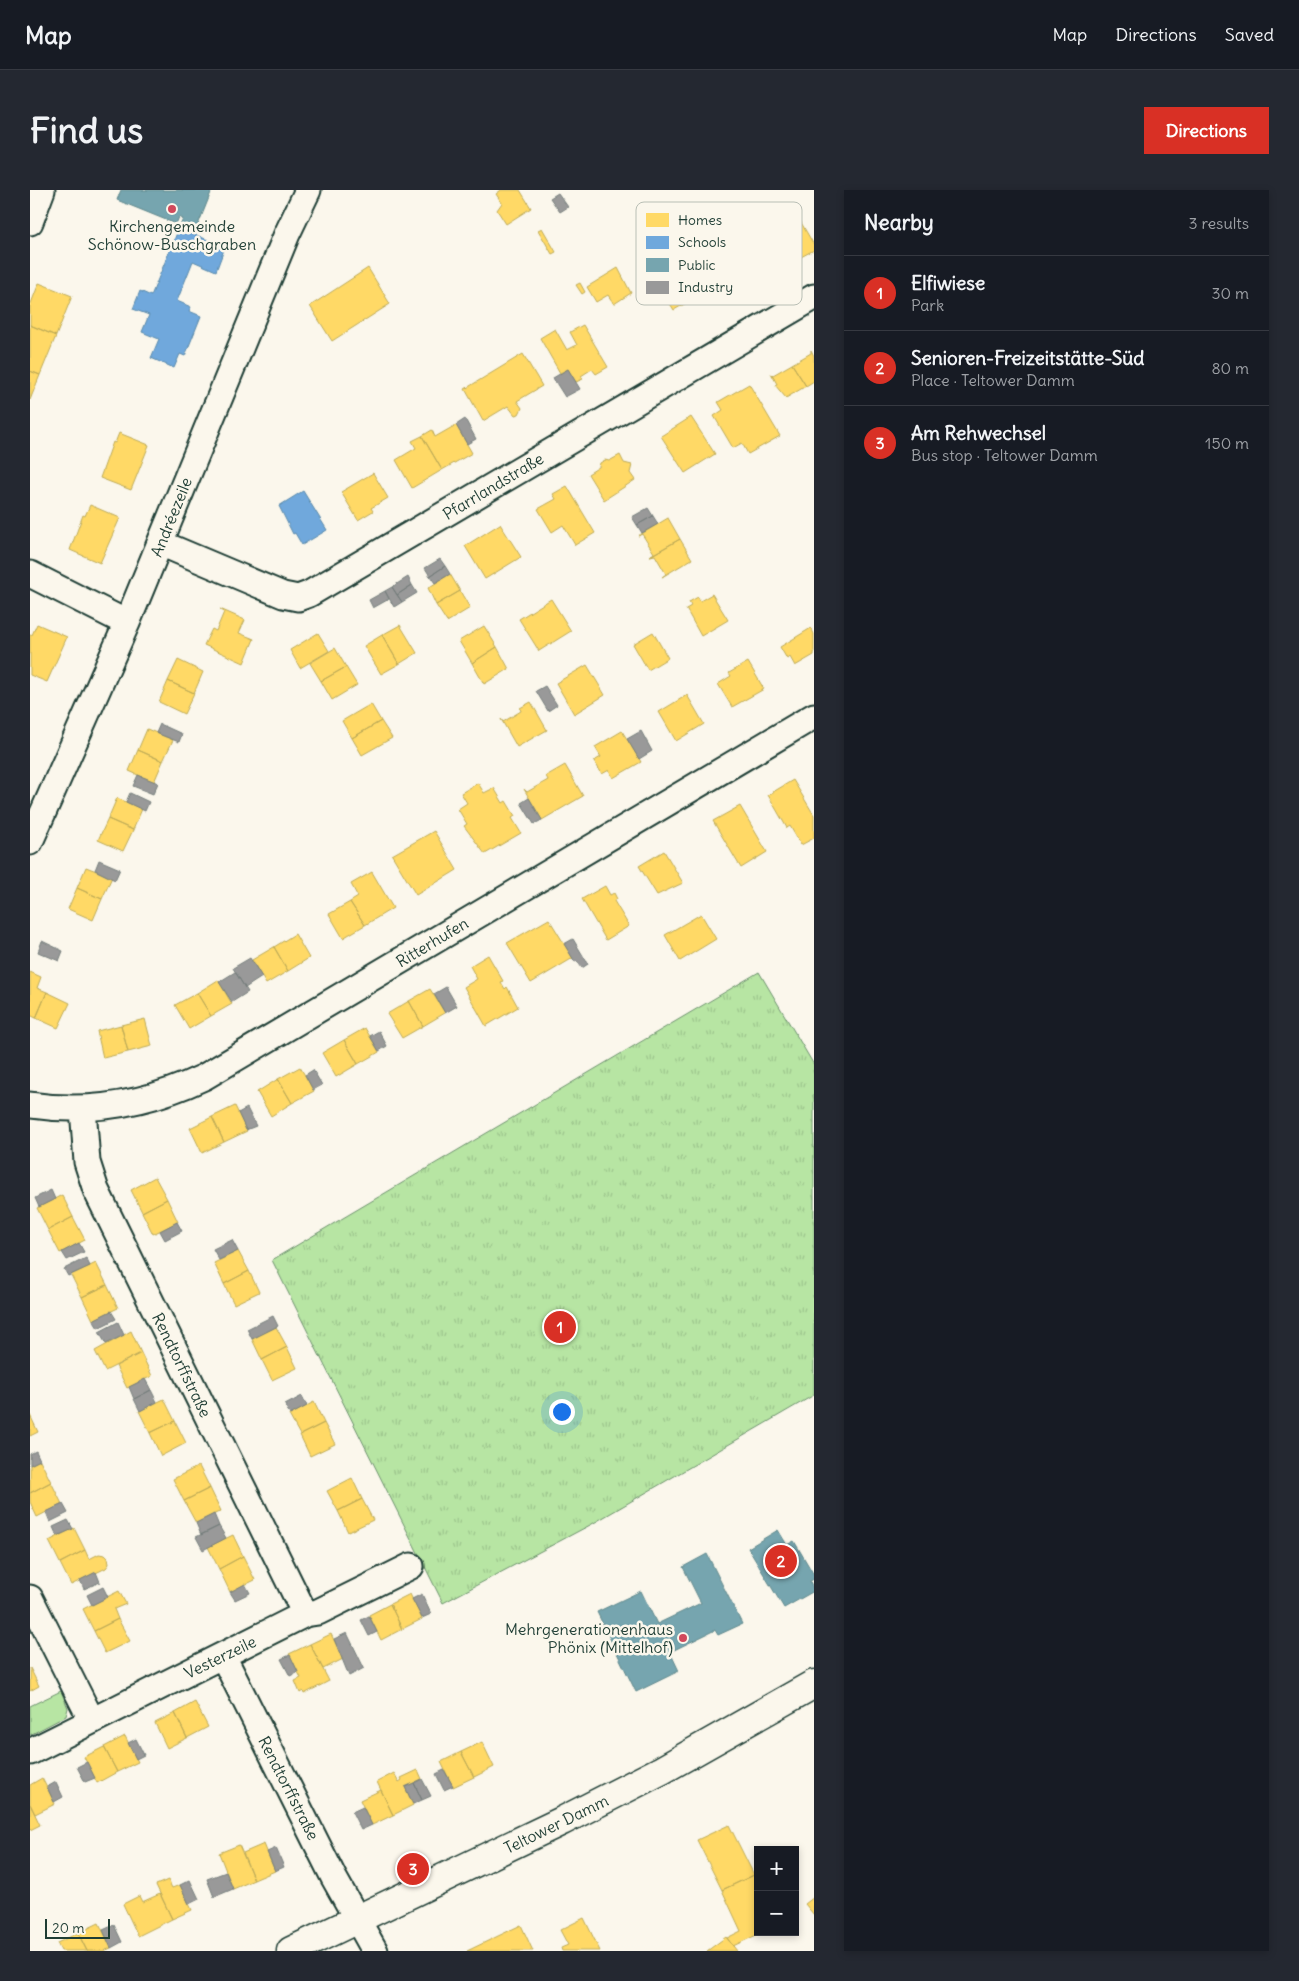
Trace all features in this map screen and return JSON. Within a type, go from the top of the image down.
[{"type":"main road","name":"Teltower Damm","points":[[291,1951],[571,1817],[715,1741],[814,1684]]},
{"type":"street","points":[[30,222],[42,190]]},
{"type":"street","name":"Andréezeile","points":[[30,842],[127,623],[287,234],[308,190]]},
{"type":"street","name":"Pfarrlandstraße","points":[[802,303],[814,296]]},
{"type":"street","name":"Pfarrlandstraße","points":[[160,543],[283,595],[298,598],[310,594],[799,305]]},
{"type":"street","points":[[30,574],[127,623]]},
{"type":"street","name":"Ritterhufen","points":[[30,1105],[83,1108],[148,1099],[204,1077],[814,716]]},
{"type":"street","name":"Rendtorffstraße","points":[[83,1108],[87,1162],[96,1190],[305,1614]]},
{"type":"street","name":"Vesterzeile","points":[[30,1752],[305,1614],[318,1612],[411,1566]]},
{"type":"street","points":[[30,1598],[92,1721]]},
{"type":"street","name":"Rendtorffstraße","points":[[222,1656],[334,1878],[375,1951]]},
{"type":"green space","points":[[759,972],[814,1065],[814,1395],[592,1524],[443,1603],[272,1260]]},
{"type":"green space","points":[[61,1691],[68,1708],[66,1716],[30,1735],[30,1706]]},
{"type":"building: Homes","points":[[501,190],[520,190],[531,208],[506,224],[497,210],[502,203],[496,194]]},
{"type":"building: Homes","points":[[802,224],[814,245],[814,250],[802,256]]},
{"type":"building: Homes","points":[[542,228],[556,252],[552,254],[538,230]]},
{"type":"building: Homes","points":[[368,268],[390,304],[332,341],[310,306]]},
{"type":"building: Homes","points":[[618,268],[631,293],[614,304],[608,295],[596,302],[587,287]]},
{"type":"building: Homes","points":[[39,283],[72,296],[56,336],[30,325],[30,306]]},
{"type":"building: Homes","points":[[580,283],[585,292],[582,294],[576,285]]},
{"type":"building: Homes","points":[[671,305],[683,305],[674,310]]},
{"type":"building: Homes","points":[[30,325],[56,336],[40,375],[30,371]]},
{"type":"building: Homes","points":[[583,325],[608,367],[596,374],[592,369],[581,376],[583,379],[576,382],[568,369],[560,373],[540,338],[555,329],[567,350],[577,345],[570,332]]},
{"type":"building: Homes","points":[[811,350],[814,356],[814,381],[806,386],[792,364],[811,353]]},
{"type":"building: Homes","points":[[523,354],[542,386],[517,401],[522,408],[519,414],[515,415],[508,406],[483,421],[465,389]]},
{"type":"building: Homes","points":[[792,364],[806,386],[786,398],[775,385],[777,384],[771,373],[773,375]]},
{"type":"building: Homes","points":[[30,371],[40,375],[30,400]]},
{"type":"building: Homes","points":[[749,384],[780,436],[748,454],[742,443],[733,448],[714,416],[723,410],[718,402]]},
{"type":"building: Homes","points":[[691,417],[715,454],[685,473],[661,436]]},
{"type":"building: Homes","points":[[456,425],[472,453],[442,470],[422,436],[432,430],[435,437]]},
{"type":"building: Homes","points":[[119,433],[149,445],[131,490],[100,478],[113,442],[115,443]]},
{"type":"building: Homes","points":[[422,436],[442,470],[412,488],[396,460],[416,448],[412,441]]},
{"type":"building: Homes","points":[[620,455],[624,463],[632,465],[630,473],[635,480],[604,500],[588,474],[599,467],[600,463],[605,460],[609,461]]},
{"type":"building: Homes","points":[[373,473],[388,498],[371,508],[373,511],[358,520],[341,492]]},
{"type":"building: Homes","points":[[567,486],[595,533],[575,545],[563,525],[552,532],[538,509],[556,499],[553,494]]},
{"type":"building: Homes","points":[[90,505],[120,518],[100,563],[70,550],[83,515],[85,516]]},
{"type":"building: Homes","points":[[668,518],[680,539],[650,556],[654,553],[642,534],[638,536]]},
{"type":"building: Homes","points":[[500,524],[521,557],[485,579],[465,546]]},
{"type":"building: Homes","points":[[680,539],[692,559],[662,577],[666,574],[655,555],[650,556]]},
{"type":"building: Homes","points":[[450,574],[460,591],[436,605],[428,588]]},
{"type":"building: Homes","points":[[460,591],[470,608],[447,622],[436,605]]},
{"type":"building: Homes","points":[[712,594],[728,620],[701,636],[686,609],[691,606],[689,602],[698,597],[700,601]]},
{"type":"building: Homes","points":[[551,599],[571,631],[539,651],[519,619]]},
{"type":"building: Homes","points":[[220,609],[245,620],[239,633],[254,639],[244,663],[204,645],[212,629],[216,631],[224,612]]},
{"type":"building: Homes","points":[[37,624],[67,637],[47,682],[30,675],[30,635],[32,635]]},
{"type":"building: Homes","points":[[400,625],[417,653],[399,664],[382,635]]},
{"type":"building: Homes","points":[[484,626],[497,647],[472,663],[459,641]]},
{"type":"building: Homes","points":[[811,628],[814,634],[814,655],[795,666],[790,657],[787,659],[780,647]]},
{"type":"building: Homes","points":[[653,632],[668,658],[648,670],[633,644]]},
{"type":"building: Homes","points":[[318,633],[329,651],[300,668],[290,650]]},
{"type":"building: Homes","points":[[382,635],[399,664],[381,674],[364,646]]},
{"type":"building: Homes","points":[[497,647],[509,669],[484,684],[472,663]]},
{"type":"building: Homes","points":[[335,648],[346,667],[321,681],[310,663]]},
{"type":"building: Homes","points":[[178,660],[203,672],[194,693],[168,681]]},
{"type":"building: Homes","points":[[748,662],[764,689],[732,707],[718,684],[731,676],[729,673]]},
{"type":"building: Homes","points":[[587,665],[605,695],[574,714],[556,683]]},
{"type":"building: Homes","points":[[346,667],[357,685],[332,700],[321,681]]},
{"type":"building: Homes","points":[[168,681],[194,693],[184,714],[159,702]]},
{"type":"building: Homes","points":[[687,695],[704,724],[676,741],[659,712]]},
{"type":"building: Homes","points":[[531,702],[547,730],[517,747],[501,719],[503,722],[521,711],[520,708]]},
{"type":"building: Homes","points":[[371,704],[381,721],[352,738],[342,721]]},
{"type":"building: Homes","points":[[381,721],[392,738],[362,755],[352,738]]},
{"type":"building: Homes","points":[[147,729],[173,740],[163,761],[138,750]]},
{"type":"building: Homes","points":[[622,731],[641,762],[613,778],[609,770],[602,774],[594,761],[601,757],[595,747]]},
{"type":"building: Homes","points":[[138,750],[163,761],[154,782],[129,771]]},
{"type":"building: Homes","points":[[565,765],[583,796],[542,820],[524,789],[527,792],[548,780],[546,776]]},
{"type":"building: Homes","points":[[793,780],[814,815],[814,838],[801,845],[790,826],[787,828],[768,795]]},
{"type":"building: Homes","points":[[478,783],[484,793],[494,788],[503,803],[506,801],[515,816],[512,818],[521,833],[485,854],[464,826],[467,824],[458,809],[467,803],[461,793]]},
{"type":"building: Homes","points":[[117,798],[142,809],[133,830],[108,819]]},
{"type":"building: Homes","points":[[740,806],[767,852],[741,868],[713,821]]},
{"type":"building: Homes","points":[[108,819],[133,830],[123,851],[98,840]]},
{"type":"building: Homes","points":[[434,831],[457,870],[416,895],[392,855]]},
{"type":"building: Homes","points":[[664,851],[683,883],[657,895],[639,866]]},
{"type":"building: Homes","points":[[86,867],[112,877],[102,899],[77,888]]},
{"type":"building: Homes","points":[[372,872],[393,908],[365,925],[350,902],[358,897],[351,884]]},
{"type":"building: Homes","points":[[605,886],[610,895],[614,893],[617,899],[614,901],[629,926],[606,940],[582,899]]},
{"type":"building: Homes","points":[[77,888],[102,899],[93,920],[68,909]]},
{"type":"building: Homes","points":[[350,902],[365,925],[343,938],[329,914]]},
{"type":"building: Homes","points":[[701,914],[716,939],[680,961],[665,935]]},
{"type":"building: Homes","points":[[549,919],[573,958],[531,983],[507,943]]},
{"type":"building: Homes","points":[[295,934],[309,958],[288,971],[274,947]]},
{"type":"building: Homes","points":[[274,947],[288,971],[266,984],[252,960]]},
{"type":"building: Homes","points":[[488,955],[503,981],[501,982],[505,989],[507,987],[518,1007],[486,1026],[464,987],[477,979],[470,966]]},
{"type":"building: Homes","points":[[30,972],[41,977],[37,988],[47,992],[36,1018],[30,1015]]},
{"type":"building: Homes","points":[[218,980],[232,1004],[211,1016],[197,993]]},
{"type":"building: Homes","points":[[430,989],[445,1013],[423,1026],[409,1001]]},
{"type":"building: Homes","points":[[47,992],[70,1003],[58,1028],[36,1018]]},
{"type":"building: Homes","points":[[197,993],[211,1016],[189,1029],[175,1005]]},
{"type":"building: Homes","points":[[409,1001],[423,1026],[402,1038],[387,1014]]},
{"type":"building: Homes","points":[[145,1019],[152,1046],[128,1052],[121,1025]]},
{"type":"building: Homes","points":[[121,1025],[128,1052],[103,1058],[97,1031]]},
{"type":"building: Homes","points":[[365,1028],[379,1052],[358,1064],[344,1040]]},
{"type":"building: Homes","points":[[344,1040],[358,1064],[336,1077],[322,1053]]},
{"type":"building: Homes","points":[[300,1067],[314,1091],[292,1103],[278,1079]]},
{"type":"building: Homes","points":[[278,1079],[292,1103],[271,1116],[257,1092]]},
{"type":"building: Homes","points":[[235,1106],[247,1131],[224,1142],[212,1117]]},
{"type":"building: Homes","points":[[212,1117],[224,1142],[202,1153],[190,1128]]},
{"type":"building: Homes","points":[[155,1177],[167,1199],[142,1212],[131,1190]]},
{"type":"building: Homes","points":[[62,1195],[73,1217],[48,1230],[37,1208]]},
{"type":"building: Homes","points":[[167,1199],[178,1222],[153,1234],[142,1212]]},
{"type":"building: Homes","points":[[73,1217],[85,1240],[60,1253],[48,1230]]},
{"type":"building: Homes","points":[[238,1251],[249,1271],[224,1284],[214,1263]]},
{"type":"building: Homes","points":[[96,1263],[107,1285],[82,1297],[71,1275]]},
{"type":"building: Homes","points":[[249,1271],[259,1292],[234,1304],[224,1284]]},
{"type":"building: Homes","points":[[107,1285],[118,1308],[93,1320],[82,1297]]},
{"type":"building: Homes","points":[[276,1327],[287,1347],[262,1360],[252,1339]]},
{"type":"building: Homes","points":[[131,1331],[141,1353],[105,1371],[95,1351]]},
{"type":"building: Homes","points":[[287,1347],[297,1368],[272,1380],[262,1360]]},
{"type":"building: Homes","points":[[141,1353],[152,1376],[127,1388],[116,1366]]},
{"type":"building: Homes","points":[[164,1399],[175,1421],[150,1433],[139,1411]]},
{"type":"building: Homes","points":[[314,1402],[324,1423],[300,1435],[289,1415]]},
{"type":"building: Homes","points":[[30,1415],[38,1432],[30,1436]]},
{"type":"building: Homes","points":[[175,1421],[186,1443],[161,1456],[150,1433]]},
{"type":"building: Homes","points":[[324,1423],[335,1444],[310,1456],[300,1435]]},
{"type":"building: Homes","points":[[40,1460],[51,1482],[30,1493],[30,1465]]},
{"type":"building: Homes","points":[[199,1466],[210,1488],[184,1501],[173,1479]]},
{"type":"building: Homes","points":[[352,1478],[362,1499],[338,1511],[327,1491]]},
{"type":"building: Homes","points":[[51,1482],[62,1504],[37,1517],[30,1502],[30,1493]]},
{"type":"building: Homes","points":[[210,1488],[221,1511],[196,1523],[184,1501]]},
{"type":"building: Homes","points":[[362,1499],[373,1520],[348,1532],[338,1511]]},
{"type":"building: Homes","points":[[74,1528],[85,1550],[60,1563],[49,1541]]},
{"type":"building: Homes","points":[[233,1535],[243,1556],[219,1569],[208,1547]]},
{"type":"building: Homes","points":[[85,1550],[89,1559],[99,1554],[105,1555],[108,1558],[109,1564],[106,1568],[71,1585],[60,1563]]},
{"type":"building: Homes","points":[[243,1556],[255,1580],[230,1592],[219,1569]]},
{"type":"building: Homes","points":[[119,1591],[126,1604],[114,1609],[118,1619],[94,1631],[83,1609]]},
{"type":"building: Homes","points":[[410,1594],[422,1619],[402,1629],[390,1604]]},
{"type":"building: Homes","points":[[390,1604],[402,1629],[381,1640],[369,1615]]},
{"type":"building: Homes","points":[[118,1619],[130,1641],[105,1653],[94,1631]]},
{"type":"building: Homes","points":[[331,1634],[343,1659],[323,1669],[310,1644]]},
{"type":"building: Homes","points":[[310,1644],[329,1681],[304,1694],[303,1691],[300,1693],[295,1681],[301,1678],[289,1654]]},
{"type":"building: Homes","points":[[30,1668],[39,1686],[30,1691]]},
{"type":"building: Homes","points":[[195,1702],[208,1727],[187,1738],[175,1713]]},
{"type":"building: Homes","points":[[175,1713],[187,1738],[167,1748],[155,1723]]},
{"type":"building: Homes","points":[[125,1736],[138,1762],[117,1772],[104,1747]]},
{"type":"building: Homes","points":[[482,1742],[494,1767],[474,1777],[461,1752]]},
{"type":"building: Homes","points":[[104,1747],[117,1772],[97,1783],[84,1757]]},
{"type":"building: Homes","points":[[461,1752],[474,1777],[453,1787],[441,1762]]},
{"type":"building: Homes","points":[[418,1770],[422,1779],[405,1787],[413,1805],[393,1815],[377,1782],[394,1773],[399,1782],[402,1780],[401,1778]]},
{"type":"building: Homes","points":[[42,1778],[55,1804],[35,1814],[30,1804],[30,1785]]},
{"type":"building: Homes","points":[[381,1790],[393,1815],[372,1825],[360,1800]]},
{"type":"building: Homes","points":[[30,1804],[40,1825],[30,1830]]},
{"type":"building: Homes","points":[[729,1825],[754,1875],[722,1890],[697,1840]]},
{"type":"building: Homes","points":[[264,1844],[275,1871],[254,1880],[243,1853]]},
{"type":"building: Homes","points":[[239,1845],[254,1880],[233,1889],[219,1853]]},
{"type":"building: Homes","points":[[754,1875],[754,1936],[733,1946],[727,1938],[741,1931],[722,1890]]},
{"type":"building: Homes","points":[[168,1880],[172,1888],[180,1885],[192,1910],[172,1919],[156,1885]]},
{"type":"building: Homes","points":[[160,1894],[172,1919],[138,1936],[123,1904],[139,1896],[142,1902]]},
{"type":"building: Homes","points":[[814,1897],[814,1915],[805,1904]]},
{"type":"building: Homes","points":[[584,1918],[600,1951],[562,1951],[561,1948],[568,1945],[560,1930]]},
{"type":"building: Homes","points":[[99,1923],[111,1948],[104,1951],[87,1951],[78,1933]]},
{"type":"building: Homes","points":[[521,1925],[533,1951],[467,1951]]},
{"type":"building: Homes","points":[[78,1933],[87,1951],[61,1951],[57,1943]]},
{"type":"building: Homes","points":[[726,1937],[737,1951],[707,1951]]},
{"type":"building: Schools","points":[[179,228],[225,247],[216,271],[193,261],[177,301],[191,307],[189,311],[201,316],[185,356],[180,354],[174,368],[151,358],[159,339],[142,332],[149,315],[133,309],[140,291],[151,296]]},
{"type":"building: Schools","points":[[303,491],[327,530],[302,545],[295,533],[293,534],[279,506]]},
{"type":"building: Public","name":"Kirchengemeinde Schönow-Buschgraben","points":[[121,190],[212,190],[194,235],[179,228],[183,219],[179,217],[176,224],[117,200]]},
{"type":"building: Public","points":[[778,1530],[787,1545],[794,1541],[814,1575],[814,1579],[810,1581],[814,1591],[784,1608],[748,1548]]},
{"type":"building: Public","points":[[707,1554],[742,1624],[718,1635],[715,1630],[670,1652],[679,1671],[636,1692],[597,1612],[641,1591],[657,1624],[701,1603],[683,1567]]},
{"type":"building: Industry","points":[[558,193],[568,207],[560,212],[550,198]]},
{"type":"building: Industry","points":[[568,369],[580,389],[565,397],[553,378]]},
{"type":"building: Industry","points":[[465,419],[476,439],[467,444],[456,425]]},
{"type":"building: Industry","points":[[648,508],[653,516],[637,525],[632,517]]},
{"type":"building: Industry","points":[[653,516],[658,524],[642,533],[637,525]]},
{"type":"building: Industry","points":[[440,559],[445,566],[430,576],[425,568]]},
{"type":"building: Industry","points":[[445,566],[450,574],[435,583],[430,576]]},
{"type":"building: Industry","points":[[408,577],[412,585],[397,595],[392,587]]},
{"type":"building: Industry","points":[[412,585],[417,593],[402,602],[397,595]]},
{"type":"building: Industry","points":[[392,587],[402,602],[394,607],[385,591]]},
{"type":"building: Industry","points":[[385,591],[389,599],[373,608],[369,600]]},
{"type":"building: Industry","points":[[545,686],[557,705],[548,711],[536,691]]},
{"type":"building: Industry","points":[[160,724],[182,734],[179,742],[156,733]]},
{"type":"building: Industry","points":[[641,731],[652,751],[639,759],[627,739]]},
{"type":"building: Industry","points":[[138,775],[158,783],[153,794],[133,786]]},
{"type":"building: Industry","points":[[130,793],[149,802],[145,811],[126,802]]},
{"type":"building: Industry","points":[[529,798],[542,820],[534,824],[521,803]]},
{"type":"building: Industry","points":[[99,860],[120,869],[115,880],[95,870]]},
{"type":"building: Industry","points":[[573,939],[588,964],[582,968],[577,961],[575,962],[564,944]]},
{"type":"building: Industry","points":[[42,941],[63,951],[59,961],[38,952]]},
{"type":"building: Industry","points":[[250,958],[262,977],[245,988],[233,968]]},
{"type":"building: Industry","points":[[235,972],[248,992],[232,1002],[219,982]]},
{"type":"building: Industry","points":[[446,987],[457,1006],[445,1013],[434,994]]},
{"type":"building: Industry","points":[[379,1031],[387,1046],[379,1051],[370,1036]]},
{"type":"building: Industry","points":[[313,1070],[322,1085],[313,1090],[305,1075]]},
{"type":"building: Industry","points":[[247,1108],[256,1126],[246,1130],[238,1113]]},
{"type":"building: Industry","points":[[51,1190],[55,1199],[39,1207],[35,1198]]},
{"type":"building: Industry","points":[[177,1222],[182,1231],[165,1240],[160,1231]]},
{"type":"building: Industry","points":[[232,1240],[238,1251],[219,1260],[213,1249]]},
{"type":"building: Industry","points":[[79,1243],[84,1252],[67,1260],[62,1252]]},
{"type":"building: Industry","points":[[86,1258],[90,1266],[68,1276],[64,1269]]},
{"type":"building: Industry","points":[[111,1311],[116,1319],[98,1328],[93,1320]]},
{"type":"building: Industry","points":[[273,1316],[278,1326],[252,1339],[247,1329]]},
{"type":"building: Industry","points":[[118,1322],[124,1335],[106,1344],[99,1332]]},
{"type":"building: Industry","points":[[145,1379],[151,1390],[134,1399],[129,1387]]},
{"type":"building: Industry","points":[[151,1390],[157,1402],[140,1411],[134,1399]]},
{"type":"building: Industry","points":[[302,1396],[307,1406],[290,1415],[285,1405]]},
{"type":"building: Industry","points":[[36,1451],[40,1460],[30,1465],[30,1454]]},
{"type":"building: Industry","points":[[63,1504],[68,1513],[50,1522],[46,1512]]},
{"type":"building: Industry","points":[[214,1514],[219,1526],[201,1535],[196,1523]]},
{"type":"building: Industry","points":[[68,1520],[73,1529],[57,1536],[53,1527]]},
{"type":"building: Industry","points":[[219,1526],[226,1538],[203,1550],[196,1537]]},
{"type":"building: Industry","points":[[96,1572],[100,1582],[84,1589],[80,1580]]},
{"type":"building: Industry","points":[[245,1584],[250,1593],[235,1600],[230,1592]]},
{"type":"building: Industry","points":[[103,1587],[108,1597],[92,1605],[87,1595]]},
{"type":"building: Industry","points":[[422,1594],[431,1614],[422,1618],[412,1599]]},
{"type":"building: Industry","points":[[369,1616],[377,1632],[369,1636],[361,1620]]},
{"type":"building: Industry","points":[[347,1633],[364,1668],[349,1676],[334,1639]]},
{"type":"building: Industry","points":[[290,1655],[298,1672],[290,1676],[281,1659]]},
{"type":"building: Industry","points":[[136,1739],[144,1755],[136,1759],[128,1743]]},
{"type":"building: Industry","points":[[87,1762],[95,1778],[85,1782],[77,1767]]},
{"type":"building: Industry","points":[[444,1770],[453,1786],[444,1790],[436,1774]]},
{"type":"building: Industry","points":[[422,1779],[431,1796],[422,1800],[414,1783]]},
{"type":"building: Industry","points":[[56,1782],[63,1797],[54,1802],[47,1787]]},
{"type":"building: Industry","points":[[414,1783],[422,1800],[413,1804],[405,1787]]},
{"type":"building: Industry","points":[[363,1807],[372,1825],[361,1830],[352,1812]]},
{"type":"building: Industry","points":[[276,1848],[284,1867],[275,1871],[267,1852]]},
{"type":"building: Industry","points":[[226,1872],[233,1889],[214,1897],[207,1879]]},
{"type":"building: Industry","points":[[190,1880],[199,1899],[189,1904],[180,1885]]},
{"type":"building: Industry","points":[[114,1925],[122,1942],[111,1948],[103,1930]]},
{"type":"place","name":"Kirchengemeinde Schönow-Buschgraben","points":[[172,209]]},
{"type":"place","name":"Elfiwiese","points":[[560,1327]]},
{"type":"place","name":"Senioren-Freizeitstätte-Süd","points":[[781,1561]]},
{"type":"place","name":"Mehrgenerationenhaus Phönix (Mittelhof)","points":[[683,1638]]},
{"type":"place","name":"Am Rehwechsel","points":[[413,1869]]}]
